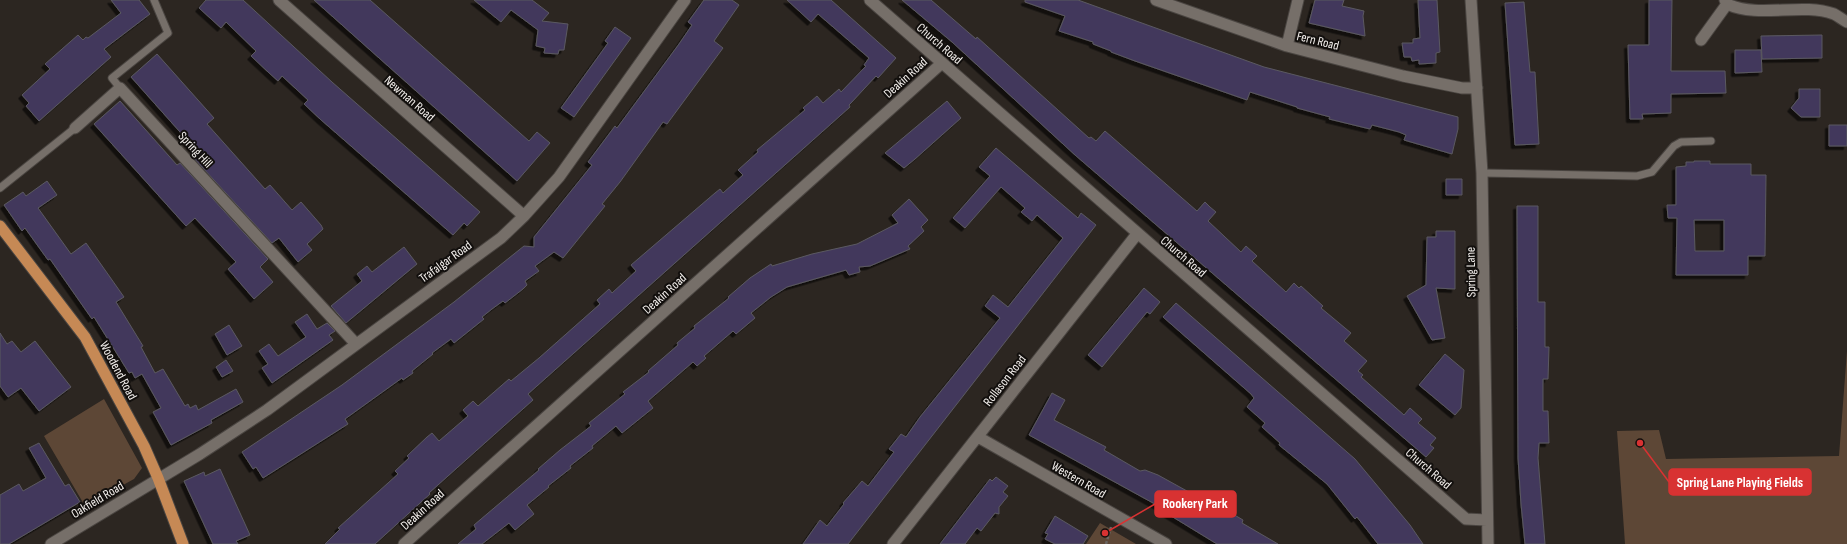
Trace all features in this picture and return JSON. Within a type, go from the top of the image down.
[{"type":"main road","name":"Woodend Road","points":[[0,226],[86,337],[144,446],[183,544]]},
{"type":"street","name":"Newman Road","points":[[279,0],[524,216]]},
{"type":"street","name":"Trafalgar Road","points":[[158,478],[200,454],[267,410],[500,238],[524,216],[559,177],[685,0]]},
{"type":"street","name":"Church Road","points":[[870,0],[1137,234],[1466,518],[1487,520]]},
{"type":"street","name":"Fern Road","points":[[1156,0],[1287,46],[1402,76],[1462,88],[1477,88]]},
{"type":"street","points":[[1287,46],[1298,0]]},
{"type":"street","name":"Spring Lane","points":[[1470,0],[1482,173],[1488,544]]},
{"type":"street","points":[[1700,40],[1726,2],[1739,10],[1815,11],[1834,14],[1847,22]]},
{"type":"street","name":"Deakin Road","points":[[404,544],[942,63]]},
{"type":"street","points":[[75,128],[120,88]]},
{"type":"street","name":"Spring Hill","points":[[120,88],[356,344]]},
{"type":"street","name":"Rollason Road","points":[[893,544],[1137,234]]},
{"type":"street","name":"Western Road","points":[[978,437],[1166,544]]},
{"type":"street","name":"Oakfield Road","points":[[51,544],[158,478]]},
{"type":"lane","points":[[120,88],[112,78],[168,33],[154,0]]},
{"type":"lane","points":[[0,188],[75,128]]},
{"type":"lane","points":[[1482,173],[1637,176],[1652,172],[1674,146],[1681,142],[1711,141]]},
{"type":"path","points":[[1106,544],[1114,515]]},
{"type":"shaded area","points":[[1847,351],[1847,544],[1625,544],[1617,431],[1659,430],[1666,459],[1839,456]]},
{"type":"shaded area","points":[[104,399],[142,468],[134,479],[85,506],[44,436]]},
{"type":"shaded area","points":[[1100,523],[1136,544],[1086,544]]},
{"type":"building","points":[[111,0],[139,0],[150,14],[104,49],[111,57],[39,121],[26,106],[29,103],[22,95],[50,69],[45,64],[78,35],[83,40],[86,37],[88,38],[121,13]]},
{"type":"building","points":[[206,0],[243,0],[332,82],[480,212],[467,226],[464,223],[453,235],[320,119],[304,104],[308,100],[282,76],[278,81],[268,72],[251,56],[256,51],[226,22],[221,28],[199,8]]},
{"type":"building","points":[[314,0],[370,0],[529,141],[537,132],[550,143],[517,181]]},
{"type":"building","points":[[474,0],[532,0],[549,13],[542,21],[568,24],[564,50],[559,50],[558,54],[544,53],[545,48],[536,46],[538,30],[511,10],[501,22]]},
{"type":"building","points":[[704,0],[732,0],[739,5],[714,41],[723,48],[667,124],[663,122],[620,182],[602,204],[605,206],[563,258],[554,252],[535,266],[539,271],[525,281],[527,285],[523,289],[505,303],[503,301],[492,309],[482,317],[484,319],[454,343],[451,339],[432,353],[433,354],[412,371],[413,373],[403,380],[402,378],[345,419],[348,424],[263,478],[256,467],[253,469],[242,452],[342,385],[454,302],[524,246],[534,247],[534,237],[592,165],[588,162],[615,126],[617,128],[679,44],[692,25],[688,22]]},
{"type":"building","points":[[787,0],[831,0],[896,58],[878,78],[876,76],[849,105],[850,107],[528,394],[533,400],[429,493],[430,494],[375,544],[325,544],[340,529],[338,528],[398,474],[395,471],[409,458],[407,456],[427,437],[432,433],[439,441],[468,416],[463,410],[473,401],[478,406],[509,379],[511,381],[539,358],[600,304],[597,300],[609,289],[612,293],[636,271],[631,265],[715,193],[720,189],[723,193],[743,175],[738,170],[758,152],[757,150],[805,110],[803,108],[817,96],[823,103],[839,89],[841,92],[866,66],[864,65],[869,58],[818,14],[811,22]]},
{"type":"building","points":[[902,0],[931,0],[976,39],[977,37],[1089,138],[1091,137],[1096,141],[1105,131],[1197,211],[1205,202],[1216,212],[1208,221],[1241,252],[1246,246],[1257,256],[1252,261],[1286,292],[1294,283],[1299,288],[1301,286],[1323,306],[1321,308],[1351,333],[1344,341],[1367,361],[1358,371],[1363,375],[1361,377],[1404,415],[1410,408],[1422,419],[1418,423],[1436,438],[1430,445],[1434,448],[1426,457],[1075,155],[952,42]]},
{"type":"building","points":[[1025,0],[1078,0],[1264,67],[1458,117],[1458,129],[1452,154],[1404,140],[1406,135],[1399,132],[1372,125],[1370,129],[1329,119],[1330,117],[1297,108],[1250,92],[1247,100],[1135,61],[1093,44],[1093,42],[1059,31],[1065,16],[1025,2]]},
{"type":"building","points":[[1315,0],[1344,0],[1342,6],[1364,11],[1365,36],[1309,23]]},
{"type":"building","points":[[1418,0],[1437,0],[1440,52],[1436,53],[1436,63],[1419,64],[1419,60],[1412,61],[1411,57],[1404,57],[1402,43],[1413,43],[1413,39],[1420,38]]},
{"type":"building","points":[[1649,0],[1672,0],[1671,71],[1725,71],[1726,93],[1671,94],[1671,113],[1642,114],[1643,119],[1630,119],[1628,45],[1649,45]]},
{"type":"building","points":[[1524,2],[1530,72],[1535,72],[1539,144],[1515,145],[1505,3]]},
{"type":"building","points":[[615,27],[631,38],[574,117],[561,108],[608,43],[605,41]]},
{"type":"building","points":[[1822,35],[1822,58],[1762,59],[1761,36]]},
{"type":"building","points":[[1735,50],[1761,50],[1762,72],[1735,73]]},
{"type":"building","points":[[157,54],[214,118],[207,124],[265,189],[270,185],[292,210],[301,202],[321,225],[323,229],[307,244],[312,250],[298,262],[279,238],[272,243],[190,154],[196,150],[131,77]]},
{"type":"building","points":[[1799,89],[1820,89],[1820,117],[1801,117],[1791,108],[1799,98]]},
{"type":"building","points":[[120,101],[177,165],[180,163],[268,259],[260,267],[273,282],[254,299],[228,269],[236,262],[195,218],[186,226],[94,124]]},
{"type":"building","points":[[947,101],[961,118],[915,159],[904,168],[885,153]]},
{"type":"building","points":[[1829,125],[1847,125],[1847,146],[1829,146]]},
{"type":"building","points":[[996,148],[1078,218],[1081,213],[1096,225],[848,544],[803,544],[820,520],[827,526],[844,504],[843,503],[862,481],[868,486],[894,452],[889,449],[901,434],[906,437],[920,417],[1000,318],[985,306],[993,295],[1008,307],[1063,238],[1037,215],[1032,221],[1021,212],[1025,208],[1001,187],[965,228],[953,218],[990,176],[979,167]]},
{"type":"building","points":[[1710,161],[1710,164],[1751,164],[1751,175],[1766,175],[1765,256],[1748,256],[1748,275],[1676,275],[1677,218],[1668,218],[1667,205],[1676,205],[1676,167],[1686,166],[1686,162]],"holes":[[[1694,220],[1724,220],[1724,251],[1695,251]]]},
{"type":"building","points":[[1446,179],[1462,179],[1462,195],[1446,195]]},
{"type":"building","points":[[47,181],[57,195],[38,208],[71,254],[86,243],[124,297],[116,302],[143,346],[141,347],[155,373],[163,369],[185,406],[188,404],[190,408],[196,405],[198,410],[236,389],[243,402],[211,420],[212,423],[171,445],[153,412],[161,408],[142,374],[135,378],[132,372],[129,373],[94,317],[92,319],[50,259],[48,260],[25,228],[22,231],[4,205],[23,192],[26,196]]},
{"type":"building","points":[[909,199],[928,220],[921,227],[924,231],[908,246],[910,249],[870,266],[859,267],[860,272],[849,275],[846,270],[787,287],[771,297],[751,313],[755,318],[736,334],[733,331],[704,356],[706,358],[697,366],[693,362],[648,401],[653,408],[622,433],[616,426],[592,446],[593,448],[570,466],[571,468],[527,505],[534,514],[515,530],[509,523],[482,544],[458,544],[476,529],[474,525],[539,470],[538,469],[560,450],[591,426],[589,423],[625,394],[623,392],[649,372],[648,371],[678,345],[677,343],[695,328],[694,326],[729,298],[728,297],[750,278],[771,264],[772,266],[812,254],[857,244],[898,223],[892,215]]},
{"type":"building","points":[[1517,206],[1538,206],[1538,302],[1545,302],[1545,347],[1549,347],[1548,379],[1543,379],[1543,411],[1548,411],[1549,443],[1539,443],[1538,458],[1545,544],[1525,544],[1521,504],[1518,458]]},
{"type":"building","points":[[1436,231],[1455,231],[1455,289],[1436,288],[1445,338],[1432,340],[1407,296],[1426,285],[1427,237],[1436,237]]},
{"type":"building","points":[[404,247],[417,264],[346,323],[331,306],[362,281],[357,274],[367,266],[372,272]]},
{"type":"building","points":[[1144,288],[1160,302],[1150,314],[1147,312],[1102,367],[1088,355]]},
{"type":"building","points":[[1176,303],[1355,459],[1410,525],[1423,544],[1378,544],[1357,517],[1355,519],[1327,484],[1279,445],[1280,443],[1262,427],[1265,423],[1247,407],[1254,398],[1251,394],[1163,317]]},
{"type":"building","points":[[307,314],[317,329],[327,323],[335,331],[329,335],[333,340],[272,383],[262,368],[268,364],[259,351],[269,344],[278,356],[306,337],[295,322]]},
{"type":"building","points":[[229,325],[242,346],[227,355],[215,334]]},
{"type":"building","points":[[0,333],[7,344],[12,341],[21,352],[35,341],[71,387],[39,411],[21,388],[8,397],[0,386]]},
{"type":"building","points":[[1445,354],[1464,370],[1461,408],[1455,415],[1419,385]]},
{"type":"building","points":[[226,360],[233,371],[222,377],[216,367]]},
{"type":"building","points":[[1052,393],[1065,400],[1054,420],[1106,447],[1104,450],[1140,471],[1145,470],[1158,475],[1225,512],[1226,510],[1243,520],[1242,523],[1278,544],[1217,544],[1163,511],[1164,509],[1029,435]]},
{"type":"building","points":[[39,443],[65,486],[69,484],[80,502],[9,544],[0,544],[0,495],[19,484],[23,491],[46,478],[29,448]]},
{"type":"building","points":[[220,469],[250,535],[236,541],[238,544],[213,544],[184,481],[204,472],[205,476]]},
{"type":"building","points":[[996,477],[1008,486],[1003,492],[1008,496],[999,507],[999,514],[995,513],[981,531],[977,528],[965,544],[940,544],[990,479],[992,481]]},
{"type":"building","points":[[1055,516],[1088,536],[1083,544],[1055,544],[1045,539],[1048,534],[1045,533]]},
{"type":"place","name":"Spring Lane Playing Fields","points":[[1640,443]]},
{"type":"place","name":"Rookery Park","points":[[1105,533]]}]
